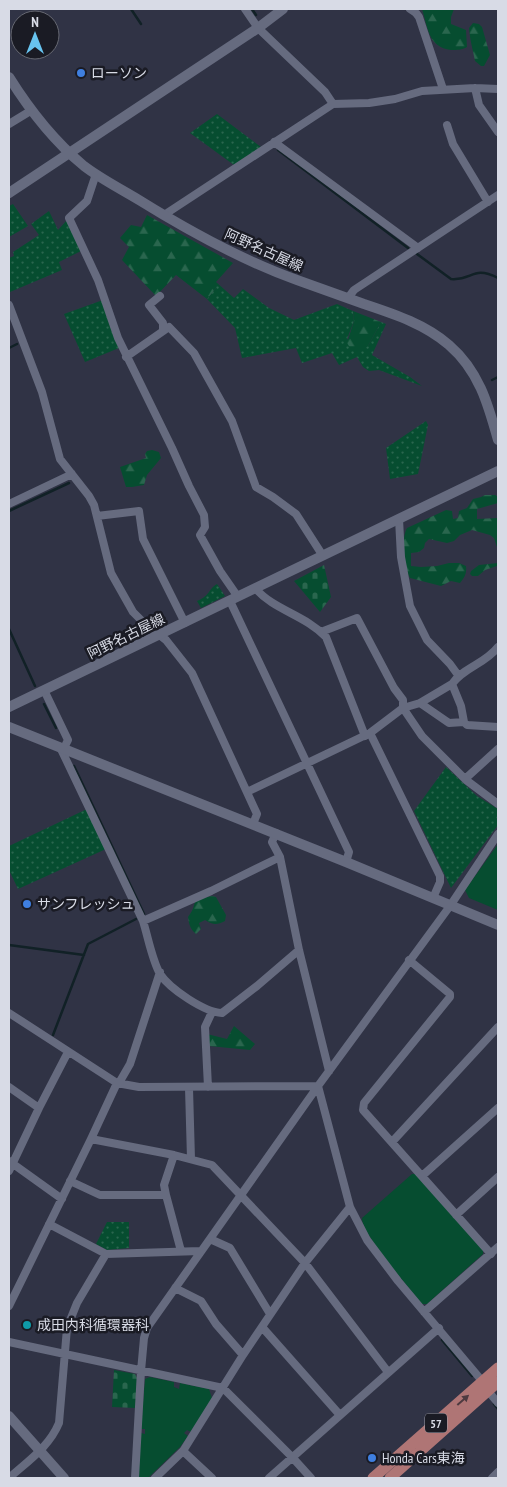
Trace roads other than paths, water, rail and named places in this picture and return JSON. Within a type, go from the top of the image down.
[{"type":"main road","points":[[9,193],[258,28],[283,9]]},
{"type":"main road","name":"阿野名古屋線","points":[[9,77],[32,110],[69,152],[96,174],[164,215],[244,259],[280,274],[416,323],[449,345],[464,360],[475,376],[486,398],[498,440]]},
{"type":"main road","name":"阿野名古屋線","points":[[9,707],[498,471]]},
{"type":"main road","points":[[9,726],[276,833],[498,925]]},
{"type":"main road","name":"57","points":[[390,1478],[486,1387],[498,1368]]},
{"type":"main road","name":"57","points":[[373,1478],[486,1387],[498,1382]]},
{"type":"main road","points":[[9,1416],[64,1478]]},
{"type":"street","points":[[245,9],[258,28],[324,92],[332,104]]},
{"type":"street","points":[[410,9],[419,17],[443,89]]},
{"type":"street","points":[[475,88],[479,105],[498,132]]},
{"type":"street","points":[[164,215],[332,104],[369,103],[395,99],[422,91],[443,89],[498,89]]},
{"type":"street","points":[[9,124],[32,110]]},
{"type":"street","points":[[447,125],[452,144],[488,202]]},
{"type":"street","points":[[274,142],[418,248]]},
{"type":"street","points":[[96,174],[87,200],[69,218],[98,280],[126,357],[204,515],[205,527],[200,535],[234,599],[349,852],[346,862]]},
{"type":"street","points":[[348,298],[354,290],[498,195]]},
{"type":"street","points":[[160,296],[149,305],[163,323],[163,332]]},
{"type":"street","points":[[9,305],[42,392],[60,459],[94,505],[111,573],[133,612],[160,635],[192,673],[257,814],[253,824]]},
{"type":"street","points":[[126,357],[169,327],[194,354],[232,421],[256,487],[296,514],[323,556]]},
{"type":"street","points":[[9,504],[72,474]]},
{"type":"street","points":[[97,516],[140,511],[143,539],[185,623]]},
{"type":"street","points":[[399,519],[401,557],[410,606],[427,640],[458,675]]},
{"type":"street","points":[[256,589],[267,599],[303,618],[326,636],[368,734],[440,876],[440,882],[433,898]]},
{"type":"street","points":[[321,632],[357,618],[394,688],[403,700],[403,708],[422,736],[465,779],[498,804]]},
{"type":"street","points":[[247,792],[368,734],[403,708],[420,704],[452,684],[458,675],[481,662],[498,647]]},
{"type":"street","points":[[452,684],[461,706],[464,722]]},
{"type":"street","points":[[44,690],[68,740],[62,747],[143,921],[151,952],[160,972],[187,999],[212,1012],[222,1013],[300,950]]},
{"type":"street","points":[[420,704],[449,723],[464,722],[467,725],[498,727]]},
{"type":"street","points":[[465,779],[498,749]]},
{"type":"street","points":[[276,833],[272,842],[280,857],[300,950],[330,1071]]},
{"type":"street","points":[[135,1478],[141,1371],[144,1338],[147,1328],[318,1086],[450,906],[498,834]]},
{"type":"street","points":[[143,921],[211,891],[280,857]]},
{"type":"street","points":[[410,960],[450,994],[450,997],[364,1103],[363,1110],[491,1254]]},
{"type":"street","points":[[9,1306],[118,1083],[130,1064],[160,972]]},
{"type":"street","points":[[208,1087],[205,1027],[212,1012]]},
{"type":"street","points":[[9,1013],[118,1083],[139,1087],[189,1088],[318,1086]]},
{"type":"street","points":[[392,1142],[498,1026]]},
{"type":"street","points":[[62,1199],[10,1165],[68,1052]]},
{"type":"street","points":[[318,1086],[350,1207],[367,1240],[398,1281],[439,1328],[498,1403]]},
{"type":"street","points":[[9,1087],[39,1108]]},
{"type":"street","points":[[189,1088],[191,1159]]},
{"type":"street","points":[[422,1176],[498,1108]]},
{"type":"street","points":[[91,1139],[174,1155],[212,1165],[305,1263],[388,1372]]},
{"type":"street","points":[[174,1155],[164,1185],[180,1251]]},
{"type":"street","points":[[456,1215],[498,1177]]},
{"type":"street","points":[[70,1181],[100,1196],[166,1195]]},
{"type":"street","points":[[155,1478],[183,1451],[270,1314],[305,1263],[350,1207]]},
{"type":"street","points":[[49,1224],[106,1254],[200,1251]]},
{"type":"street","points":[[210,1239],[230,1248],[270,1314]]},
{"type":"street","points":[[424,1312],[498,1247]]},
{"type":"street","points":[[9,1478],[48,1443],[60,1422],[67,1328],[77,1303],[106,1254]]},
{"type":"street","points":[[175,1288],[201,1301],[216,1324],[244,1354]]},
{"type":"street","points":[[262,1327],[339,1414]]},
{"type":"street","points":[[269,1478],[339,1414],[439,1328]]},
{"type":"street","points":[[9,1342],[223,1388],[311,1478]]},
{"type":"street","points":[[183,1451],[212,1478]]},
{"type":"street","points":[[492,1478],[498,1472]]},
{"type":"waterway","points":[[131,9],[141,24]]},
{"type":"waterway","points":[[252,9],[256,15]]},
{"type":"waterway","points":[[278,150],[408,248]]},
{"type":"waterway","points":[[417,254],[451,279],[464,278],[478,273],[489,274],[498,278]]},
{"type":"waterway","points":[[9,348],[17,344]]},
{"type":"waterway","points":[[492,380],[498,377]]},
{"type":"waterway","points":[[9,511],[69,483]]},
{"type":"waterway","points":[[9,629],[35,686]]},
{"type":"waterway","points":[[44,704],[56,728]]},
{"type":"waterway","points":[[74,766],[144,914]]},
{"type":"waterway","points":[[53,1035],[88,944],[136,919]]},
{"type":"waterway","points":[[9,945],[84,955]]},
{"type":"waterway","points":[[442,1340],[472,1376]]},
{"type":"waterway","points":[[494,1404],[498,1409]]},
{"type":"place","name":"ローソン","points":[[81,73]]},
{"type":"place","name":"サンフレッシュ","points":[[27,904]]},
{"type":"place","name":"成田内科循環器科","points":[[27,1325]]},
{"type":"place","name":"Honda Cars東海","points":[[372,1458]]}]
